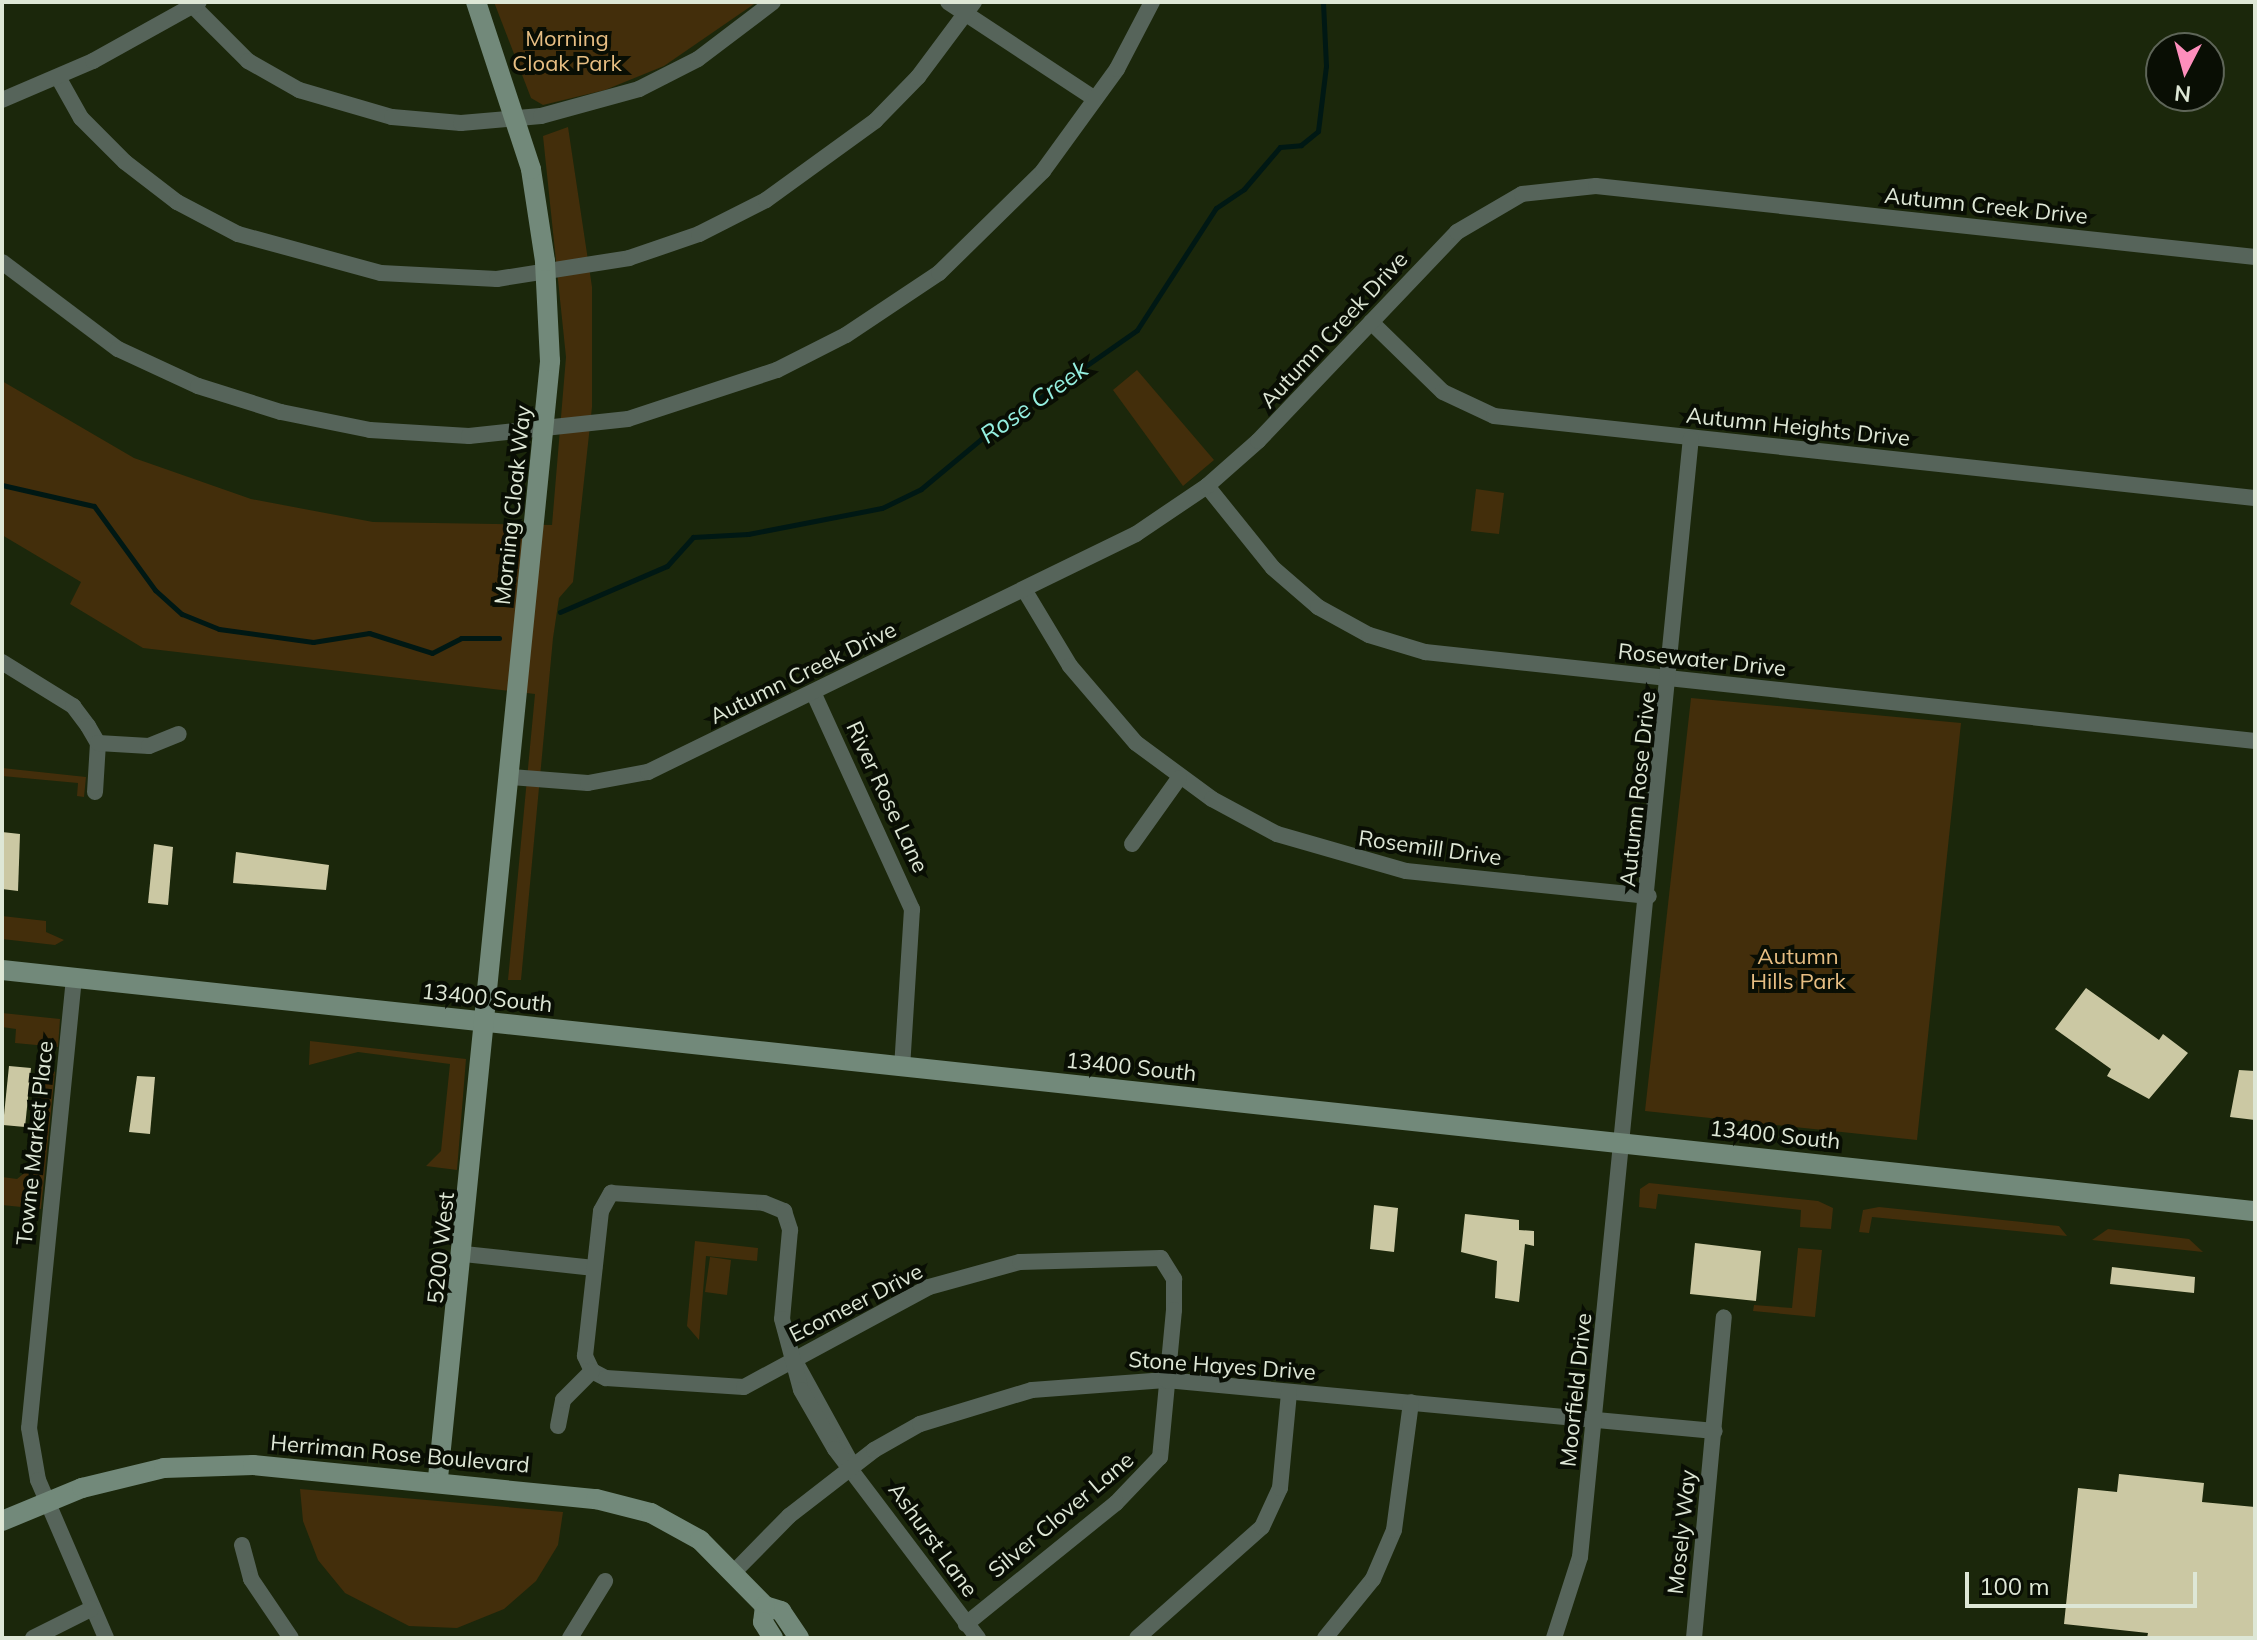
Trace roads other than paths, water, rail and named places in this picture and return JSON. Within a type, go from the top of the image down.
[{"type":"street","name":"Morning Cloak Way","points":[[476,2],[519,119],[546,274],[545,431],[487,1022]]},
{"type":"street","points":[[2,100],[58,77],[196,4],[248,61],[329,101],[427,121],[519,119],[607,101],[669,75],[773,2]]},
{"type":"street","points":[[948,2],[970,8],[1095,99]]},
{"type":"street","points":[[2,262],[118,349],[239,400],[370,430],[469,436],[545,431],[628,419],[701,399],[846,335],[939,273],[992,226],[1043,171],[1095,99],[1152,2]]},
{"type":"street","points":[[58,77],[81,118],[125,162],[177,202],[238,234],[381,273],[459,279],[546,274],[664,247],[796,182],[897,99],[970,8]]},
{"type":"street","name":"Autumn Creek Drive","points":[[511,777],[588,783],[633,777],[1025,591],[1136,534],[1207,486],[1473,219],[1522,194],[1561,186],[2255,257]]},
{"type":"street","name":"Autumn Heights Drive","points":[[1371,322],[1428,379],[1475,410],[1691,438],[2255,498]]},
{"type":"street","name":"Autumn Rose Drive","points":[[1623,1143],[1671,679],[1691,438]]},
{"type":"street","name":"Rosewater Drive","points":[[1207,486],[1294,588],[1369,635],[1450,656],[2255,741]]},
{"type":"street","name":"Rosemill Drive","points":[[1025,591],[1089,691],[1136,743],[1179,778],[1266,829],[1338,856],[1406,871],[1649,896]]},
{"type":"street","points":[[2,662],[73,706],[98,743],[95,792]]},
{"type":"street","name":"River Rose Lane","points":[[813,692],[912,909],[902,1066]]},
{"type":"street","points":[[98,743],[149,746],[179,734]]},
{"type":"street","points":[[1132,844],[1179,778]]},
{"type":"street","name":"13400 South","points":[[2,970],[2255,1211]]},
{"type":"street","name":"Towne Market Place","points":[[74,978],[29,1428],[46,1502],[106,1638]]},
{"type":"street","name":"5200 West","points":[[438,1478],[487,1022]]},
{"type":"street","name":"Moorfield Drive","points":[[1554,1638],[1576,1580],[1623,1143]]},
{"type":"street","points":[[558,1426],[563,1400],[592,1371],[585,1356],[603,1204],[619,1190],[764,1203],[784,1211],[790,1230],[782,1319],[793,1359]]},
{"type":"street","points":[[464,1254],[594,1268]]},
{"type":"street","name":"Ecomeer Drive","points":[[592,1371],[606,1378],[722,1390],[744,1387],[929,1287],[1020,1262],[1149,1255],[1161,1258],[1174,1279],[1166,1380]]},
{"type":"street","name":"Mosely Way","points":[[1694,1638],[1724,1317]]},
{"type":"street","name":"Ashurst Lane","points":[[793,1359],[801,1390],[835,1449],[852,1466],[978,1638]]},
{"type":"street","name":"Stone Hayes Drive","points":[[735,1571],[852,1466],[920,1424],[974,1405],[1094,1382],[1166,1380],[1715,1431]]},
{"type":"street","name":"Silver Clover Lane","points":[[966,1624],[1150,1470],[1164,1440],[1166,1380]]},
{"type":"street","points":[[1137,1638],[1262,1527],[1280,1488],[1289,1392]]},
{"type":"street","points":[[1325,1638],[1373,1579],[1394,1530],[1411,1402]]},
{"type":"street","name":"Herriman Rose Boulevard","points":[[2,1521],[46,1502],[164,1468],[253,1465],[438,1478],[596,1499],[651,1513],[700,1540],[735,1571],[765,1606],[781,1611],[799,1638]]},
{"type":"street","points":[[242,1545],[251,1579],[291,1638]]},
{"type":"street","points":[[570,1638],[605,1581]]},
{"type":"street","name":"Herriman Rose Boulevard","points":[[765,1606],[763,1622],[773,1638]]},
{"type":"street","points":[[33,1638],[91,1609]]},
{"type":"waterway","name":"Rose Creek","points":[[560,612],[667,566],[693,537],[748,534],[882,508],[921,489],[981,439],[1137,330],[1216,208],[1244,189],[1280,147],[1301,145],[1318,131],[1326,66],[1323,2]]},
{"type":"waterway","name":"Rose Creek","points":[[2,485],[94,506],[155,590],[182,614],[219,629],[313,642],[369,633],[432,653],[461,638],[499,638]]},
{"type":"park label","name":"Morning Cloak Park","points":[[567,50]]},
{"type":"park label","name":"Autumn Hills Park","points":[[1798,968]]}]
